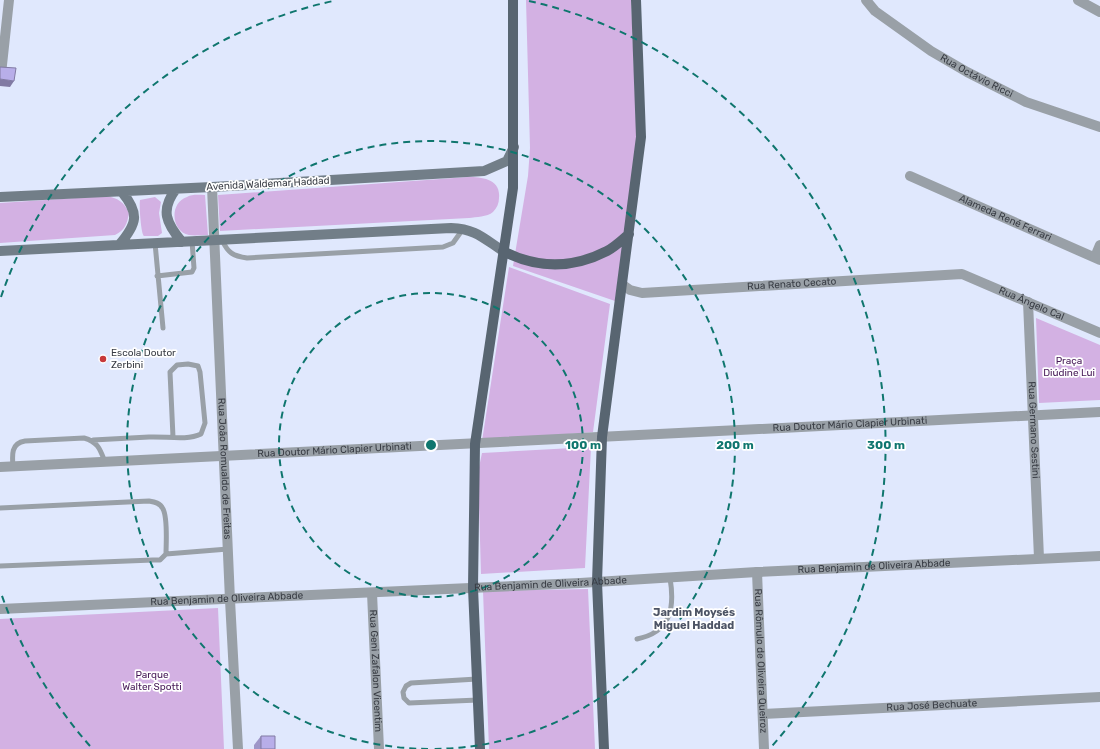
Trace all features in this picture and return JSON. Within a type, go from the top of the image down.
[{"type":"main road","points":[[480,749],[473,588],[475,444],[513,188],[515,137],[513,0]]},
{"type":"main road","points":[[604,749],[597,582],[602,437],[623,285],[641,137],[636,0]]},
{"type":"main road","name":"Avenida Waldemar Haddad","points":[[0,197],[122,192],[484,171],[507,161],[514,149],[515,137]]},
{"type":"main road","points":[[176,189],[168,200],[166,210],[168,221],[187,241]]},
{"type":"main road","points":[[120,245],[133,228],[135,219],[131,202],[122,192]]},
{"type":"main road","points":[[0,252],[187,241],[464,228],[478,233],[503,251],[521,259],[558,266],[577,262],[608,251],[629,234]]},
{"type":"street","points":[[1,71],[8,27],[9,0]]},
{"type":"street","name":"Rua Octávio Ricci","points":[[866,0],[875,11],[931,51],[967,72],[1026,102],[1100,127]]},
{"type":"street","points":[[1078,0],[1100,12]]},
{"type":"street","points":[[0,39],[8,27]]},
{"type":"street","name":"Alameda René Ferrari","points":[[910,176],[1097,258]]},
{"type":"street","name":"Rua João Romualdo de Freitas","points":[[212,187],[217,240],[224,457],[238,749]]},
{"type":"street","points":[[1097,258],[1100,245]]},
{"type":"street","name":"Rua Renato Cecato","points":[[623,285],[630,290],[642,292],[962,274]]},
{"type":"street","name":"Rua Ângelo Cal","points":[[962,274],[1100,334]]},
{"type":"street","name":"Rua Germano Sestini","points":[[1028,302],[1039,558]]},
{"type":"street","name":"Rua Doutor Mário Clapier Urbinati","points":[[0,467],[1100,412]]},
{"type":"street","name":"Rua Benjamin de Oliveira Abbade","points":[[0,609],[230,600],[597,582],[757,572],[1100,556]]},
{"type":"street","name":"Rua Rômulo de Oliveira Queiroz","points":[[757,572],[764,749]]},
{"type":"street","name":"Rua Geni Zafalon Vicentim","points":[[372,593],[379,749]]},
{"type":"street","name":"Rua José Bechuate","points":[[763,714],[1100,697]]},
{"type":"lane","points":[[217,240],[230,254],[247,258],[443,247],[453,243],[464,228]]},
{"type":"lane","points":[[157,276],[192,272],[194,268],[187,241]]},
{"type":"lane","points":[[155,243],[162,328]]},
{"type":"lane","points":[[13,467],[12,453],[15,446],[20,442],[84,438],[93,440],[173,437],[196,436],[203,431],[205,423],[200,372],[198,366],[188,364],[177,365],[170,372],[173,437]]},
{"type":"lane","points":[[93,440],[98,444],[106,462]]},
{"type":"lane","points":[[0,508],[149,501],[157,503],[163,509],[165,516],[166,554]]},
{"type":"lane","points":[[0,566],[160,560],[166,554],[228,549]]},
{"type":"lane","points":[[637,639],[654,634],[669,615],[673,605],[670,578]]},
{"type":"lane","points":[[477,679],[411,683],[406,686],[403,692],[404,698],[409,702],[478,700]]},
{"type":"green space","points":[[526,0],[631,0],[637,142],[615,301],[513,266],[528,176],[530,148]]},
{"type":"green space","points":[[468,177],[490,180],[497,187],[499,192],[499,202],[496,209],[491,214],[469,218],[220,231],[218,195]]},
{"type":"green space","points":[[205,195],[208,235],[189,235],[183,232],[176,223],[174,217],[177,205],[181,200],[189,196]]},
{"type":"green space","points":[[106,196],[120,201],[129,213],[125,226],[115,235],[0,243],[0,203]]},
{"type":"green space","points":[[155,197],[161,202],[159,213],[162,233],[158,236],[144,236],[140,220],[140,200]]},
{"type":"green space","points":[[509,267],[610,304],[593,432],[482,441]]},
{"type":"green space","name":"Praça Diúdine Lui","points":[[1036,318],[1100,345],[1100,400],[1039,403]]},
{"type":"green space","points":[[591,447],[585,568],[481,574],[478,472],[482,453]]},
{"type":"green space","points":[[588,589],[595,749],[489,749],[483,591]]},
{"type":"green space","name":"Parque Walter Spotti","points":[[218,608],[224,749],[0,749],[0,619]]},
{"type":"building","points":[[0,67],[16,68],[14,81],[0,79]]},
{"type":"building","points":[[261,736],[275,736],[275,749],[261,749]]},
{"type":"place","name":"Escola Doutor Zerbini","points":[[103,359]]},
{"type":"district","name":"Jardim Moysés Miguel Haddad","points":[[694,618]]}]
